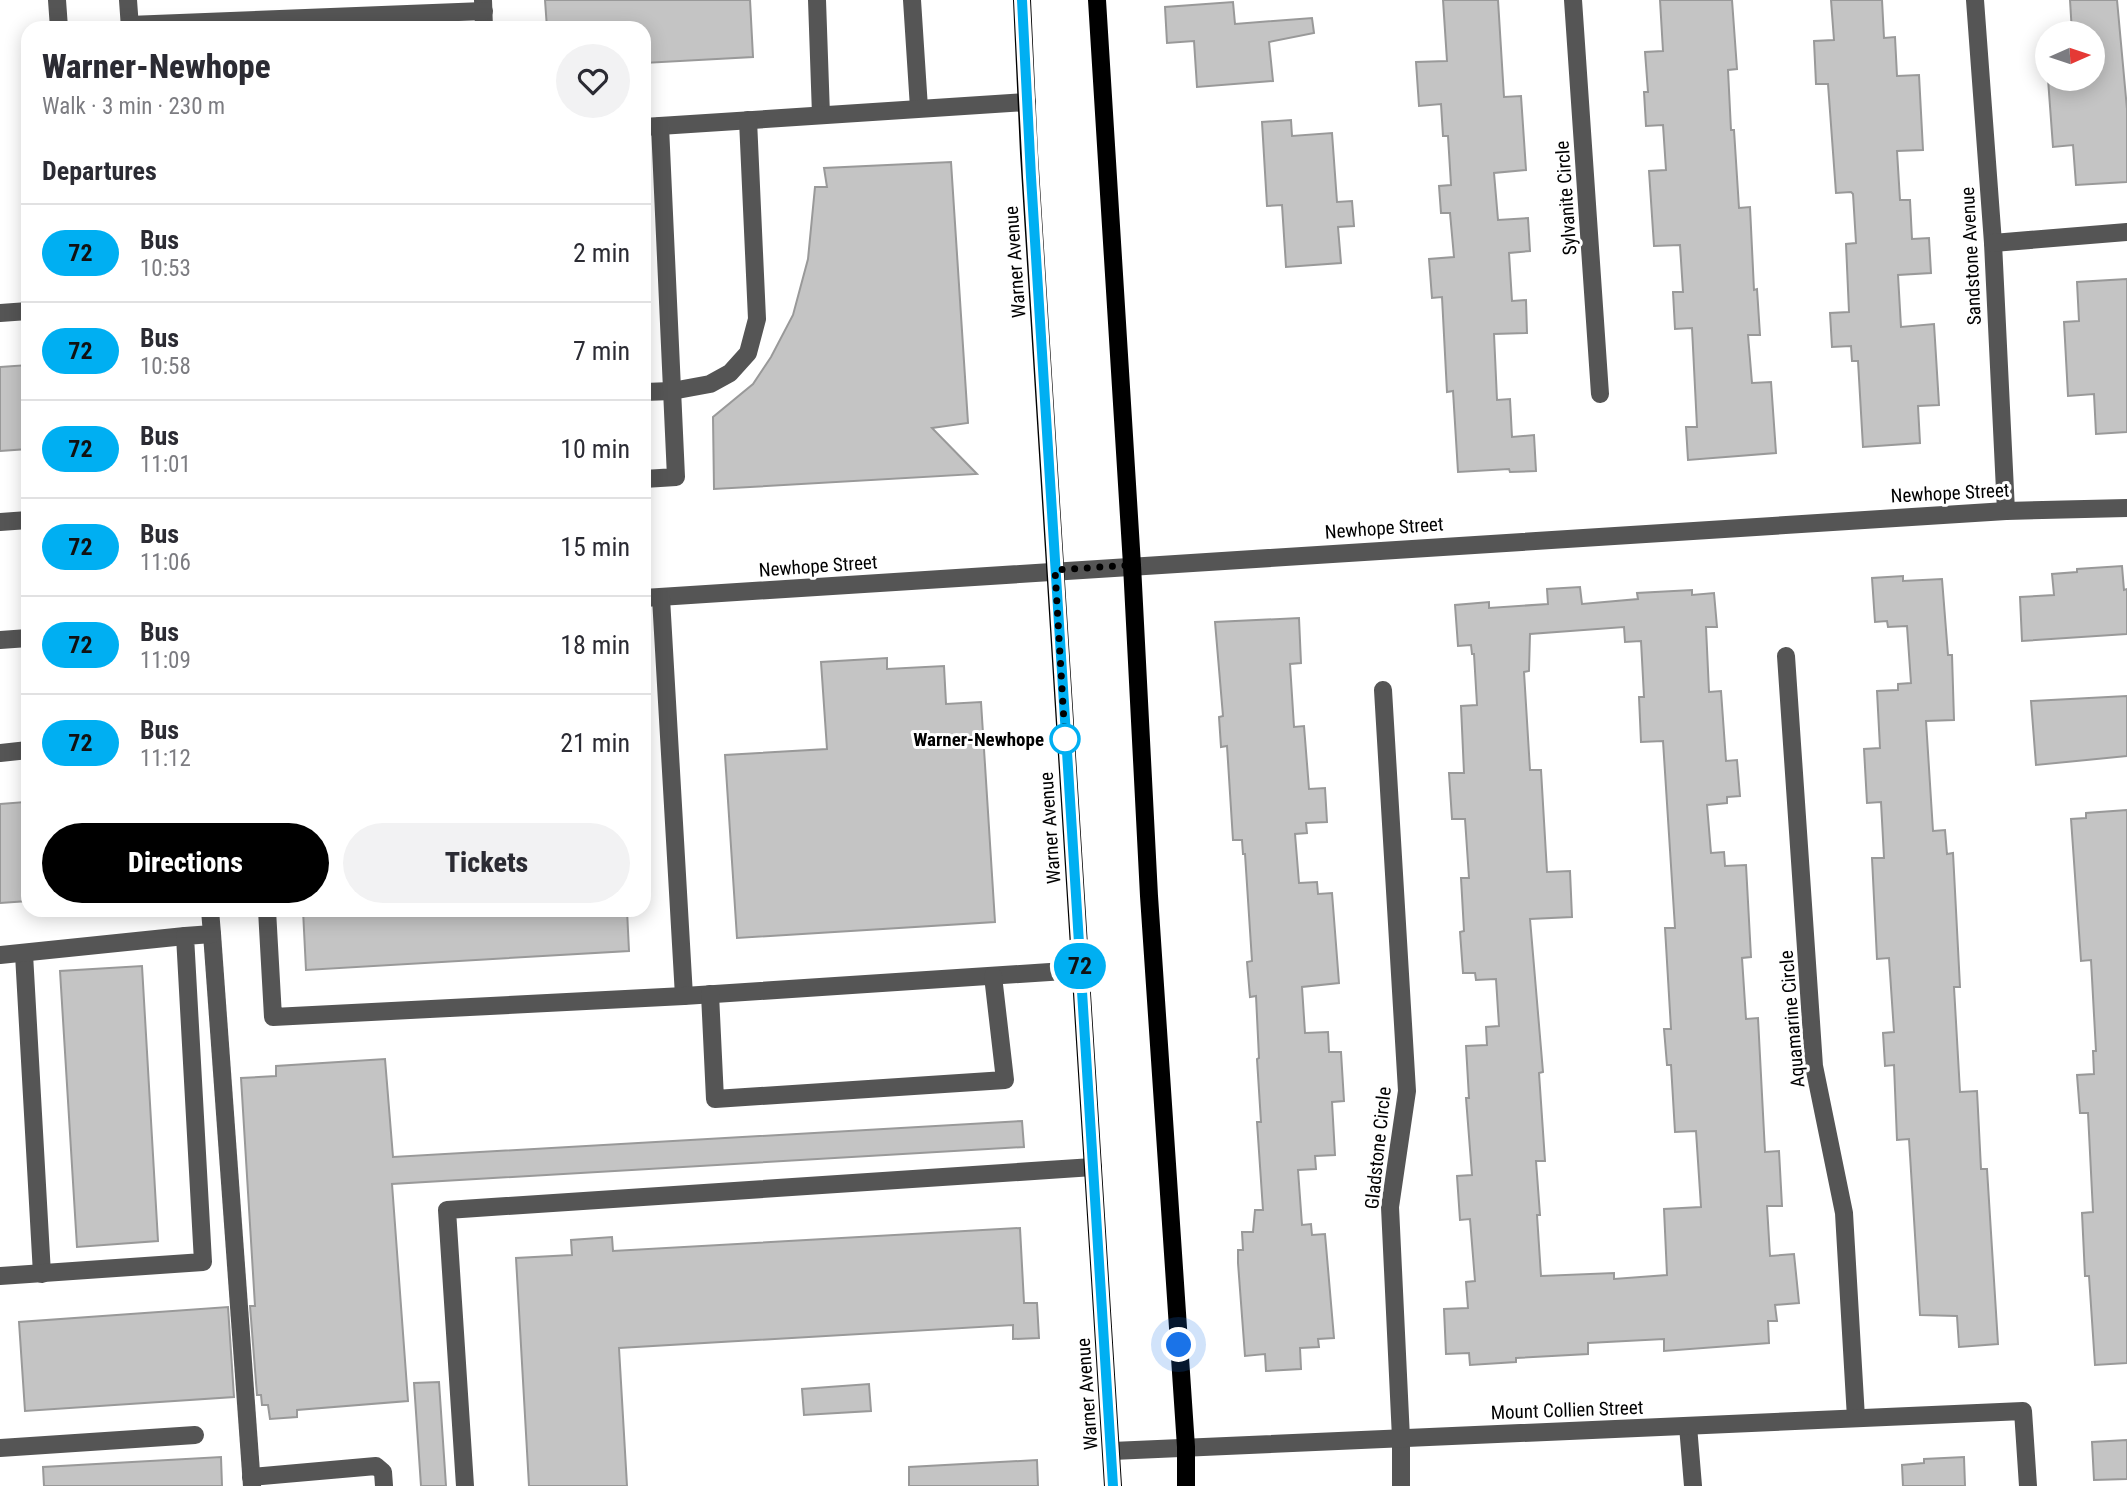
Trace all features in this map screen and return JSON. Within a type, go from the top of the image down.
[{"type":"main road","name":"Warner Avenue","points":[[1022,0],[1055,570],[1112,1451],[1112,1486]]},
{"type":"main road","points":[[1097,0],[1132,565],[1149,896],[1186,1447],[1186,1486]]},
{"type":"street","points":[[57,0],[58,21]]},
{"type":"street","points":[[128,0],[130,21]]},
{"type":"street","points":[[817,0],[821,115]]},
{"type":"street","points":[[912,0],[919,108]]},
{"type":"street","name":"Sylvanite Circle","points":[[1573,0],[1600,394]]},
{"type":"street","name":"Sandstone Avenue","points":[[1975,0],[1993,243],[2006,511]]},
{"type":"street","points":[[282,21],[484,13]]},
{"type":"street","points":[[651,479],[676,477],[652,126],[1027,102]]},
{"type":"street","points":[[651,392],[710,384],[730,373],[748,353],[757,319],[748,120]]},
{"type":"street","points":[[1993,243],[2127,232]]},
{"type":"street","points":[[0,313],[21,312]]},
{"type":"street","name":"Newhope Street","points":[[652,598],[1132,565],[2006,511],[2127,508]]},
{"type":"street","points":[[0,522],[21,520]]},
{"type":"street","points":[[652,598],[684,996]]},
{"type":"street","points":[[0,640],[21,638]]},
{"type":"street","name":"Aquamarine Circle","points":[[1786,656],[1814,1066],[1844,1213],[1856,1418]]},
{"type":"street","name":"Gladstone Circle","points":[[1383,690],[1407,1091],[1390,1207],[1401,1486]]},
{"type":"street","points":[[0,753],[21,751]]},
{"type":"street","points":[[211,917],[251,1481],[376,1466],[383,1472],[384,1486]]},
{"type":"street","points":[[267,917],[273,1017],[684,996],[1080,970]]},
{"type":"street","points":[[0,955],[212,934]]},
{"type":"street","points":[[0,1276],[203,1262],[185,936]]},
{"type":"street","points":[[24,954],[42,1274]]},
{"type":"street","points":[[710,994],[715,1099],[1005,1080],[993,976]]},
{"type":"street","points":[[465,1486],[447,1210],[1093,1167]]},
{"type":"street","name":"Mount Collien Street","points":[[1112,1451],[2023,1411],[2028,1486]]},
{"type":"street","points":[[1688,1426],[1693,1486]]},
{"type":"street","points":[[0,1448],[195,1434]]},
{"type":"building","points":[[545,0],[750,0],[753,57],[651,63],[651,21],[546,21]]},
{"type":"building","points":[[1443,0],[1498,0],[1504,97],[1521,96],[1526,170],[1494,173],[1498,220],[1528,218],[1530,251],[1509,253],[1512,301],[1526,300],[1527,333],[1494,334],[1497,400],[1510,399],[1512,437],[1534,435],[1536,471],[1510,472],[1509,469],[1458,472],[1453,391],[1447,392],[1442,297],[1432,298],[1429,259],[1454,257],[1450,213],[1441,213],[1439,186],[1451,185],[1448,136],[1443,136],[1441,104],[1419,106],[1416,62],[1447,61]]},
{"type":"building","points":[[1660,0],[1732,0],[1737,69],[1728,70],[1731,130],[1734,130],[1739,208],[1750,207],[1754,290],[1757,289],[1760,335],[1748,335],[1752,383],[1771,382],[1776,453],[1688,460],[1686,427],[1697,427],[1692,328],[1675,329],[1673,292],[1683,292],[1680,245],[1654,246],[1649,171],[1666,170],[1663,125],[1646,126],[1644,92],[1648,92],[1645,52],[1663,51]]},
{"type":"building","points":[[1831,0],[1882,0],[1884,38],[1895,37],[1897,76],[1919,75],[1923,150],[1897,151],[1900,200],[1910,200],[1912,239],[1929,238],[1931,273],[1898,275],[1901,327],[1934,324],[1939,405],[1918,406],[1920,443],[1863,447],[1858,361],[1852,361],[1851,346],[1832,347],[1830,313],[1849,312],[1846,244],[1856,243],[1853,194],[1836,193],[1828,84],[1816,84],[1814,41],[1834,40]]},
{"type":"building","points":[[2070,0],[2117,0],[2127,109],[2127,182],[2076,185],[2073,145],[2053,147],[2049,91],[2105,91],[2105,21],[2071,21]]},
{"type":"building","points":[[1233,2],[1235,24],[1312,18],[1314,33],[1269,42],[1273,81],[1197,87],[1194,41],[1167,43],[1165,7]]},
{"type":"building","points":[[1291,120],[1292,136],[1332,133],[1337,202],[1352,201],[1354,226],[1338,227],[1341,263],[1286,267],[1282,205],[1267,206],[1262,122]]},
{"type":"building","points":[[951,162],[968,423],[932,428],[977,474],[714,489],[713,417],[753,384],[793,315],[808,259],[815,187],[827,187],[824,168]]},
{"type":"building","points":[[2127,279],[2127,432],[2096,434],[2094,394],[2068,396],[2064,322],[2079,321],[2077,282]]},
{"type":"building","points":[[21,366],[21,450],[0,451],[0,367]]},
{"type":"building","points":[[2122,566],[2124,590],[2127,589],[2127,634],[2022,641],[2020,597],[2054,595],[2052,574],[2077,572],[2077,569]]},
{"type":"building","points":[[1903,576],[1903,581],[1942,579],[1948,655],[1952,655],[1954,720],[1926,721],[1933,831],[1945,830],[1947,854],[1953,853],[1960,987],[1954,987],[1960,1092],[1977,1091],[1981,1169],[1987,1169],[1998,1344],[1959,1347],[1957,1316],[1920,1315],[1909,1139],[1897,1140],[1894,1065],[1885,1066],[1883,1033],[1894,1032],[1889,958],[1877,959],[1872,858],[1884,858],[1881,802],[1867,803],[1864,749],[1880,748],[1877,691],[1898,690],[1898,684],[1911,683],[1907,626],[1888,627],[1887,621],[1875,622],[1872,578]]},
{"type":"building","points":[[1580,587],[1582,604],[1638,599],[1637,593],[1692,590],[1692,595],[1714,593],[1717,627],[1706,627],[1709,692],[1721,691],[1726,761],[1737,760],[1740,796],[1727,797],[1727,803],[1707,805],[1711,853],[1724,852],[1725,866],[1746,865],[1751,957],[1742,958],[1746,1019],[1758,1018],[1765,1152],[1779,1151],[1782,1206],[1767,1206],[1770,1256],[1794,1254],[1799,1303],[1775,1305],[1777,1321],[1768,1321],[1769,1343],[1664,1351],[1664,1339],[1588,1343],[1588,1354],[1516,1358],[1516,1362],[1470,1365],[1469,1353],[1446,1354],[1444,1309],[1468,1308],[1466,1282],[1475,1281],[1470,1219],[1460,1220],[1457,1176],[1472,1175],[1466,1098],[1469,1098],[1466,1046],[1487,1045],[1486,1027],[1499,1026],[1496,979],[1476,980],[1475,973],[1463,973],[1460,932],[1464,931],[1461,878],[1469,878],[1465,819],[1452,819],[1449,773],[1464,773],[1461,706],[1477,705],[1474,654],[1471,645],[1458,646],[1455,605],[1489,602],[1489,608],[1548,604],[1547,589]],"holes":[[[1624,627],[1625,642],[1641,641],[1644,697],[1639,697],[1641,742],[1663,741],[1675,928],[1665,928],[1671,1029],[1664,1029],[1667,1065],[1671,1065],[1675,1132],[1696,1131],[1701,1207],[1664,1209],[1667,1275],[1614,1279],[1614,1273],[1541,1276],[1536,1161],[1545,1161],[1539,1073],[1543,1072],[1530,919],[1572,917],[1570,871],[1547,872],[1541,770],[1530,770],[1524,672],[1529,671],[1530,634]]]},
{"type":"building","points":[[1299,618],[1301,663],[1290,664],[1294,727],[1304,726],[1309,789],[1325,788],[1327,822],[1306,823],[1307,833],[1295,834],[1299,883],[1317,882],[1318,894],[1332,893],[1339,983],[1302,987],[1305,1033],[1328,1032],[1329,1052],[1341,1052],[1344,1101],[1332,1102],[1335,1155],[1315,1156],[1316,1169],[1298,1170],[1302,1225],[1311,1224],[1312,1235],[1325,1234],[1334,1338],[1318,1339],[1319,1347],[1300,1348],[1301,1369],[1266,1371],[1265,1354],[1245,1356],[1238,1263],[1238,1250],[1243,1250],[1242,1232],[1253,1232],[1255,1210],[1263,1210],[1257,1122],[1261,1122],[1259,1058],[1256,996],[1250,997],[1247,962],[1252,961],[1245,854],[1242,840],[1233,840],[1227,746],[1221,747],[1219,717],[1223,716],[1215,622]]},
{"type":"building","points":[[887,658],[887,669],[944,666],[946,704],[981,702],[995,922],[737,938],[725,755],[827,749],[821,662]]},
{"type":"building","points":[[2127,696],[2127,756],[2036,765],[2031,701]]},
{"type":"building","points":[[21,802],[21,902],[0,903],[0,804]]},
{"type":"building","points":[[2127,810],[2127,1363],[2095,1365],[2089,1276],[2085,1276],[2082,1213],[2093,1212],[2088,1113],[2080,1113],[2077,1075],[2094,1074],[2093,1051],[2096,1051],[2091,960],[2081,961],[2071,819],[2086,818],[2086,813]]},
{"type":"building","points":[[303,917],[627,917],[629,951],[306,970]]},
{"type":"building","points":[[142,966],[158,1241],[77,1247],[60,971]]},
{"type":"building","points":[[385,1059],[393,1157],[1022,1121],[1024,1147],[392,1184],[408,1401],[297,1410],[297,1417],[270,1419],[268,1405],[262,1405],[261,1395],[257,1395],[250,1306],[255,1306],[241,1078],[276,1076],[276,1066]]},
{"type":"building","points":[[1020,1228],[1024,1303],[1037,1303],[1039,1338],[1013,1339],[1013,1325],[619,1348],[627,1486],[529,1486],[516,1258],[572,1255],[571,1240],[612,1237],[613,1251]]},
{"type":"building","points":[[228,1307],[234,1397],[25,1411],[19,1322]]},
{"type":"building","points":[[439,1382],[446,1486],[421,1486],[414,1383]]},
{"type":"building","points":[[869,1384],[871,1411],[804,1415],[802,1389]]},
{"type":"building","points":[[2127,1440],[2127,1479],[2094,1480],[2092,1442]]},
{"type":"building","points":[[221,1457],[222,1486],[44,1486],[43,1467]]},
{"type":"building","points":[[1964,1457],[1965,1486],[1903,1486],[1902,1465],[1924,1463],[1924,1459]]},
{"type":"building","points":[[1037,1460],[1038,1486],[909,1486],[909,1467]]},
{"type":"bus line","name":"72","points":[[1022,0],[1113,1486]]},
{"type":"place","name":"Warner-Newhope","points":[[1065,739]]},
{"type":"route","points":[[1065,739],[1055,570],[1132,565],[1149,896],[1179,1345]]}]
